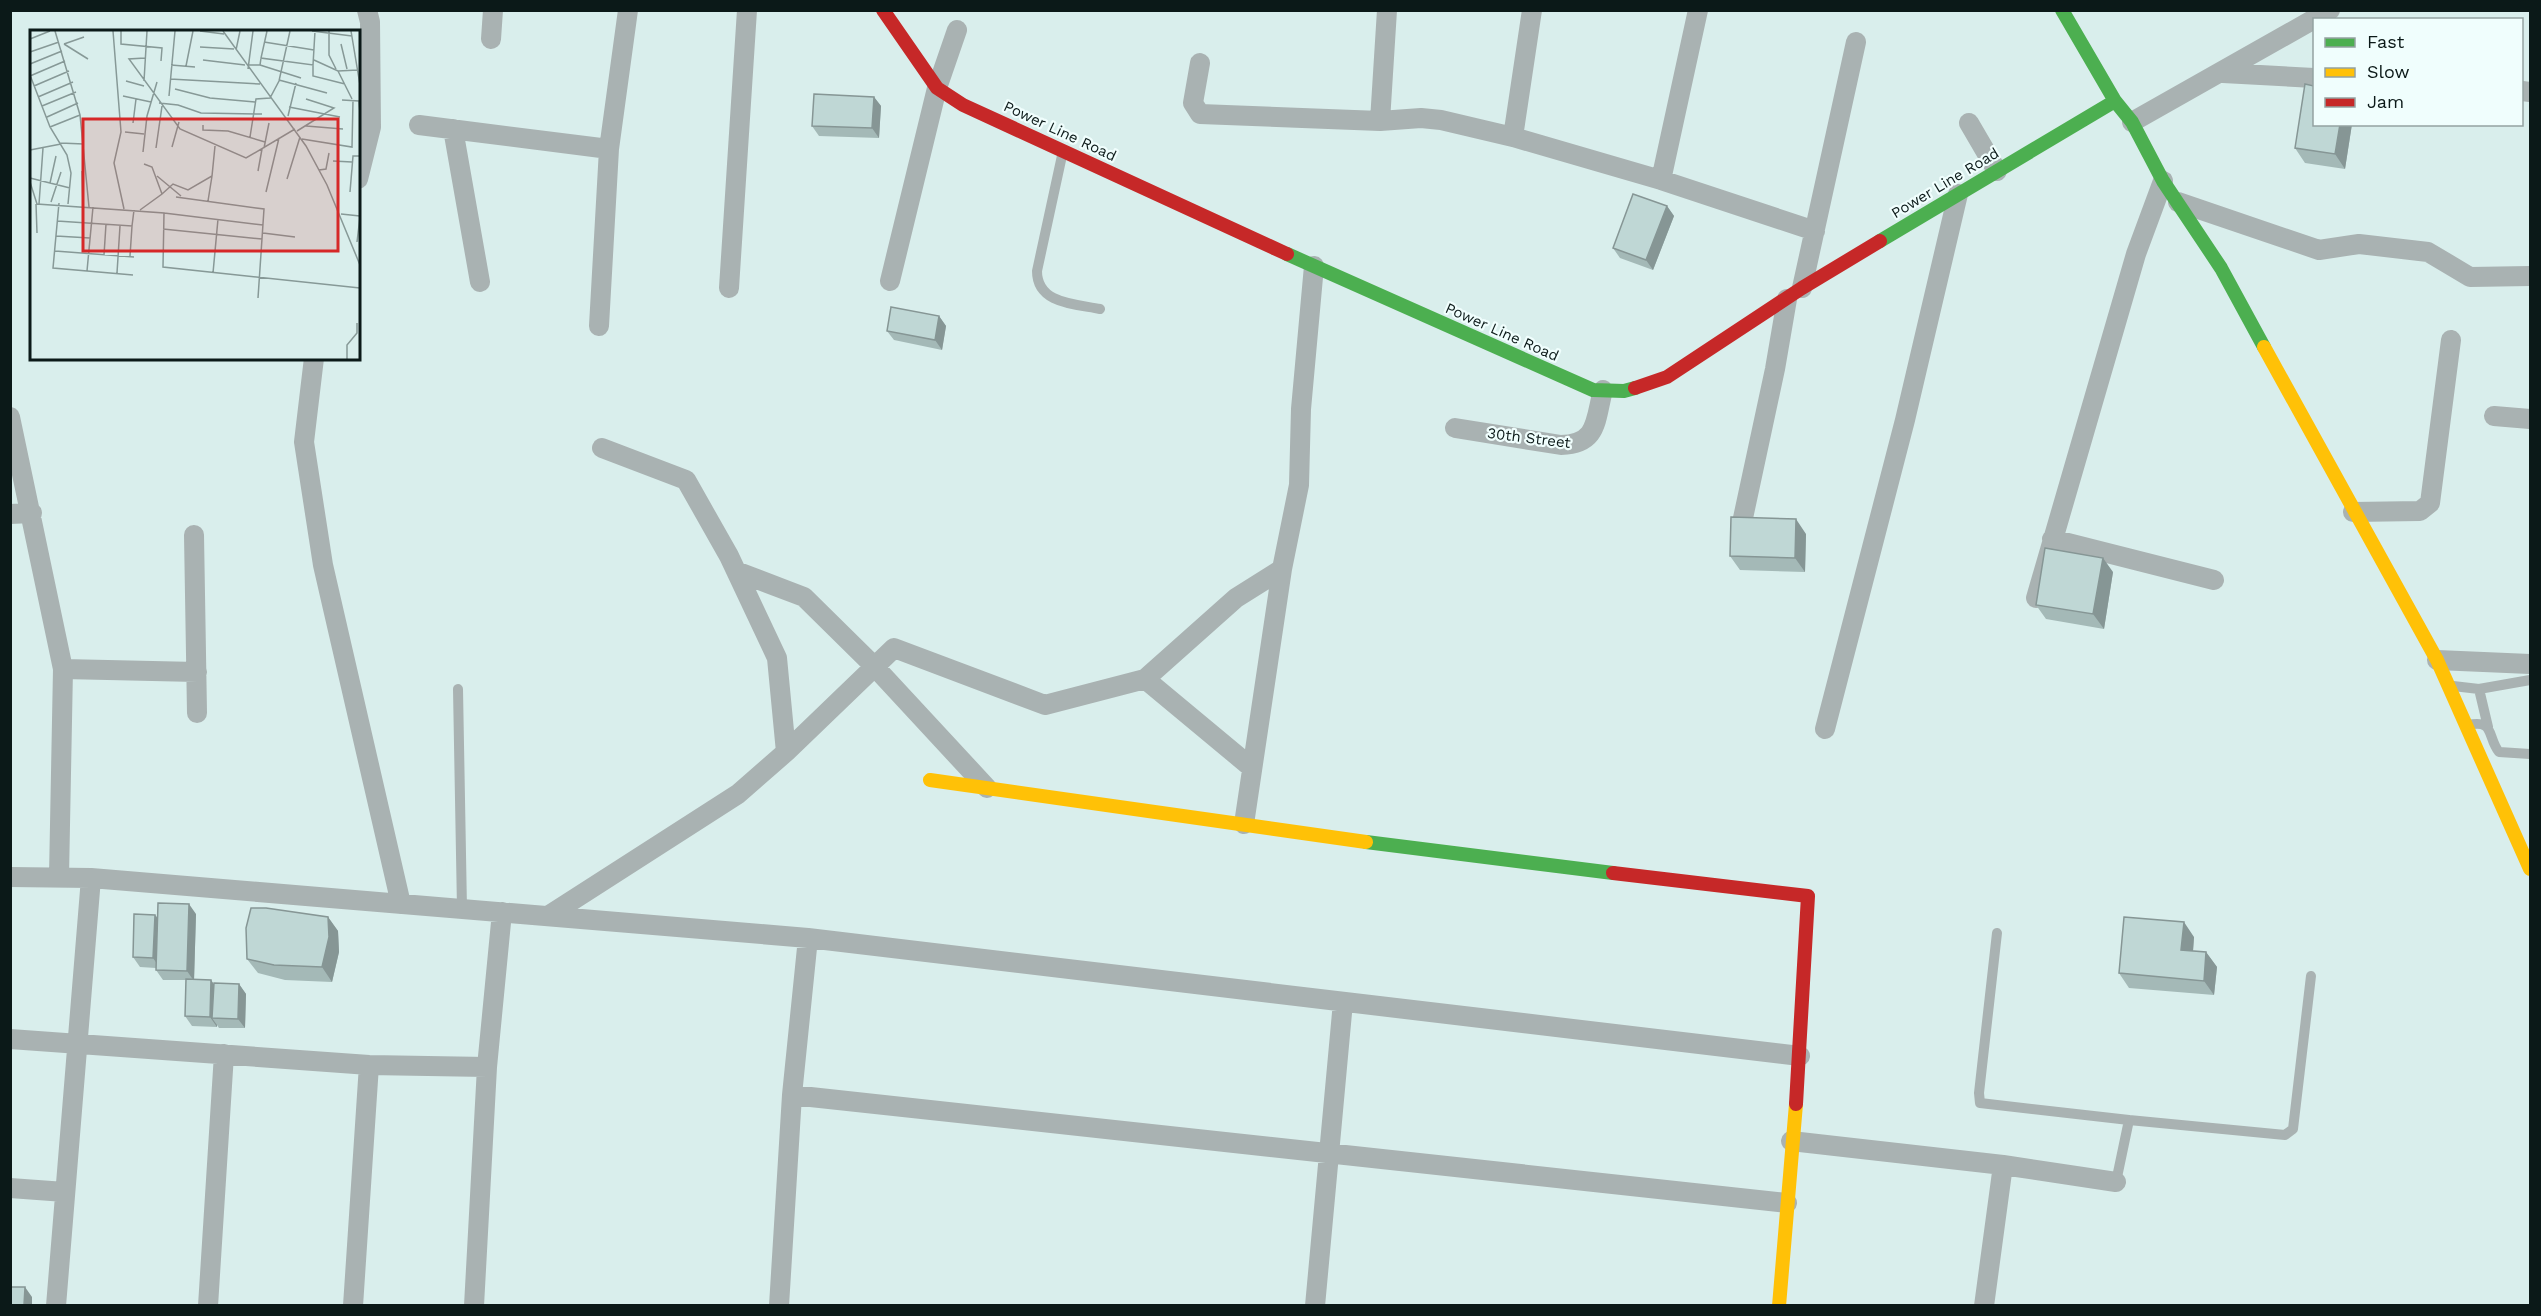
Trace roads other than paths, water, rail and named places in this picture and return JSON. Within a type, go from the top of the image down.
[{"type":"street","points":[[360,171],[371,127],[370,22],[367,10]]},
{"type":"street","points":[[491,39],[493,10]]},
{"type":"street","points":[[599,326],[609,149],[628,10]]},
{"type":"street","points":[[729,288],[747,10]]},
{"type":"street","name":"Power Line Road","points":[[883,10],[937,88],[963,105],[1314,266],[1593,390],[1624,391],[1667,377],[1794,293],[2115,101]]},
{"type":"street","points":[[1380,121],[1387,10]]},
{"type":"street","points":[[1513,137],[1532,10]]},
{"type":"street","points":[[1661,180],[1698,10]]},
{"type":"street","points":[[2062,10],[2115,101],[2132,122],[2163,181],[2221,268],[2353,512],[2384,562],[2437,660],[2530,869]]},
{"type":"street","points":[[2316,18],[2330,10]]},
{"type":"street","points":[[2132,122],[2223,73],[2313,20]]},
{"type":"street","points":[[890,281],[937,88],[957,30]]},
{"type":"street","points":[[1743,518],[1794,293],[1815,231],[1856,42]]},
{"type":"street","points":[[1200,63],[1193,103],[1200,114],[1380,121],[1421,118],[1441,120],[1513,137],[1661,180],[1815,231]]},
{"type":"street","points":[[2223,73],[2313,78]]},
{"type":"street","points":[[1970,123],[1997,171]]},
{"type":"street","points":[[419,125],[609,149]]},
{"type":"street","points":[[453,129],[480,282]]},
{"type":"street","points":[[2036,598],[2136,254],[2163,181]]},
{"type":"street","points":[[1825,729],[1905,420],[1958,194]]},
{"type":"street","points":[[2178,202],[2319,250],[2359,244],[2428,252],[2470,277],[2530,276]]},
{"type":"street","points":[[1244,824],[1282,569],[1299,485],[1301,409],[1314,266]]},
{"type":"street","points":[[2353,512],[2420,511],[2430,502],[2451,340]]},
{"type":"street","points":[[314,360],[304,442],[323,565],[401,904]]},
{"type":"street","name":"30th Street","points":[[1455,428],[1561,445],[1577,444],[1584,442],[1592,430],[1603,390]]},
{"type":"street","points":[[2494,416],[2530,419]]},
{"type":"street","points":[[10,417],[63,669],[60,877]]},
{"type":"street","points":[[602,448],[686,480],[736,571],[777,658],[786,752]]},
{"type":"street","points":[[10,514],[32,513]]},
{"type":"street","points":[[194,535],[197,713]]},
{"type":"street","points":[[2052,539],[2214,580]]},
{"type":"street","points":[[548,916],[738,794],[786,752],[894,648],[1045,705],[1145,679],[1236,598],[1282,569]]},
{"type":"street","points":[[736,571],[804,597],[874,666],[987,788]]},
{"type":"street","points":[[2437,660],[2530,664]]},
{"type":"street","points":[[63,669],[196,672]]},
{"type":"street","points":[[1145,679],[1252,768]]},
{"type":"street","points":[[930,780],[1444,853],[1808,896],[1800,1056],[1791,1141],[1779,1305]]},
{"type":"street","points":[[10,877],[91,878],[808,938],[1800,1056]]},
{"type":"street","points":[[56,1305],[91,878]]},
{"type":"street","points":[[474,1305],[487,1067],[502,912]]},
{"type":"street","points":[[779,1305],[792,1095],[808,938]]},
{"type":"street","points":[[1315,1305],[1343,1002]]},
{"type":"street","points":[[10,1039],[369,1065],[487,1067]]},
{"type":"street","points":[[208,1305],[224,1054]]},
{"type":"street","points":[[353,1305],[369,1065]]},
{"type":"street","points":[[792,1095],[1787,1203]]},
{"type":"street","points":[[1791,1141],[2003,1165],[2116,1182]]},
{"type":"street","points":[[1984,1305],[2003,1165]]},
{"type":"street","points":[[10,1188],[65,1192]]},
{"type":"lane","points":[[1063,151],[1037,271],[1038,284],[1047,295],[1058,301],[1100,309]]},
{"type":"lane","points":[[2449,686],[2479,689],[2530,680]]},
{"type":"lane","points":[[458,689],[462,909]]},
{"type":"lane","points":[[2479,689],[2488,727],[2499,752],[2530,754]]},
{"type":"lane","points":[[2467,725],[2479,722],[2488,727]]},
{"type":"lane","points":[[1997,933],[1979,1094],[1980,1103],[2285,1135],[2292,1129],[2311,976]]},
{"type":"lane","points":[[2116,1182],[2129,1120]]}]
